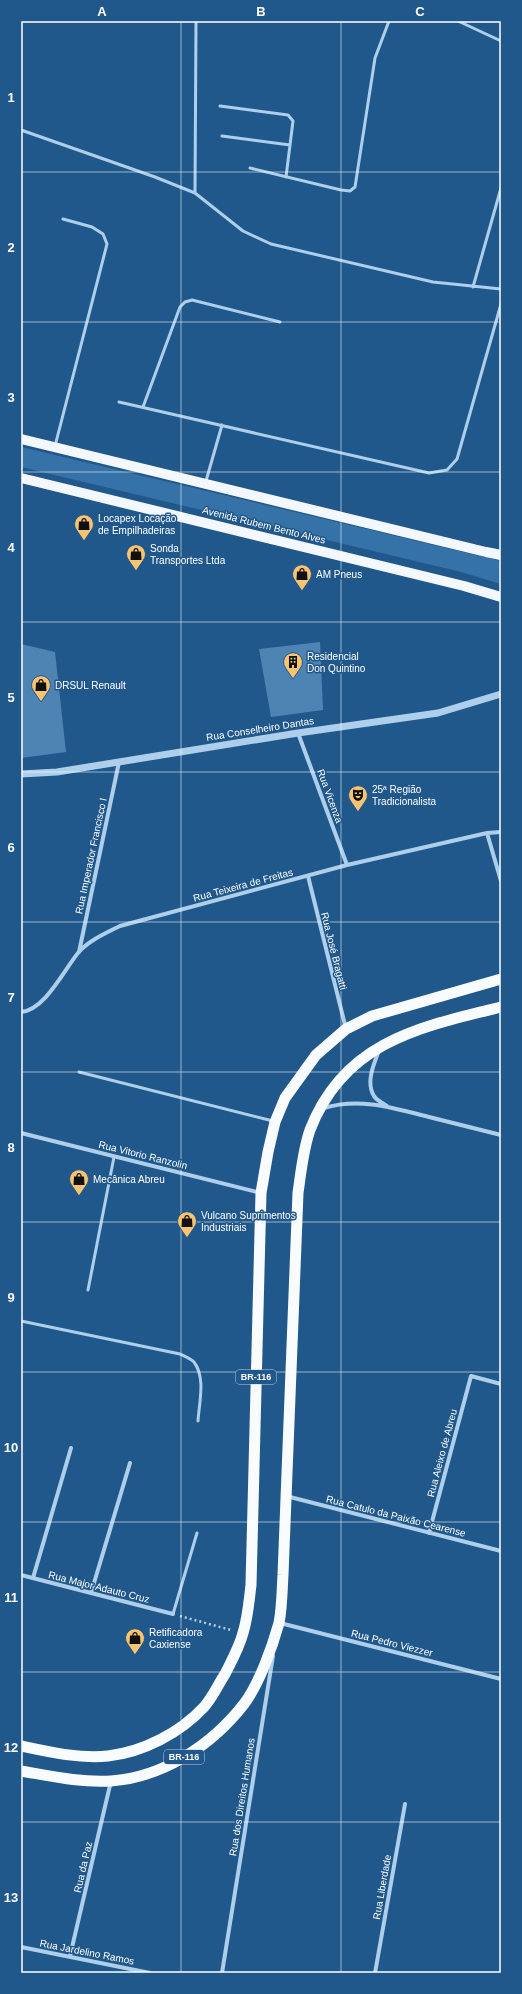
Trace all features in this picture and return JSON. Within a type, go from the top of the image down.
[{"type":"highway","name":"BR-116","points":[[21,1746],[54,1753],[108,1756],[135,1749],[156,1741],[182,1727],[204,1706],[236,1653],[243,1634],[251,1585],[261,1193],[275,1122],[285,1098],[316,1055],[346,1029],[379,1014],[501,979]]},
{"type":"highway","name":"BR-116","points":[[21,1771],[74,1780],[111,1781],[139,1776],[168,1767],[194,1751],[224,1726],[245,1703],[262,1671],[279,1623],[286,1496],[298,1193],[302,1162],[310,1131],[330,1091],[342,1076],[357,1062],[379,1048],[414,1031],[501,1007]]},
{"type":"main road","points":[[21,439],[205,485],[501,555]]},
{"type":"main road","name":"Avenida Rubem Bento Alves","points":[[21,478],[464,586],[501,597]]},
{"type":"street","name":"Rua Conselheiro Dantas","points":[[21,774],[57,772],[298,733],[438,713],[501,694]]},
{"type":"street","name":"Rua Vicenza","points":[[298,733],[347,865]]},
{"type":"street","name":"Rua Imperador Francisco I","points":[[79,952],[119,762]]},
{"type":"street","name":"Rua Teixeira de Freitas","points":[[21,1012],[26,1012],[39,1003],[59,982],[79,952],[120,926],[347,865],[487,832],[501,832]]},
{"type":"street","points":[[487,832],[501,881]]},
{"type":"street","name":"Rua José Bragatti","points":[[308,876],[346,1029]]},
{"type":"street","points":[[379,1048],[371,1074],[370,1087],[374,1098],[389,1107]]},
{"type":"street","points":[[320,1109],[346,1103],[389,1107],[501,1135]]},
{"type":"street","name":"Rua Vitorio Ranzolin","points":[[21,1133],[261,1193]]},
{"type":"street","name":"Rua Aleixo de Abreu","points":[[429,1533],[471,1376],[501,1384]]},
{"type":"street","points":[[34,1578],[71,1448]]},
{"type":"street","points":[[91,1593],[130,1463]]},
{"type":"street","name":"Rua Catulo da Paixão Cearense","points":[[286,1496],[501,1551]]},
{"type":"street","name":"Rua Major Adauto Cruz","points":[[21,1575],[173,1614]]},
{"type":"street","name":"Rua Pedro Viezzer","points":[[279,1623],[501,1679]]},
{"type":"street","name":"Rua dos Direitos Humanos","points":[[222,1973],[279,1623]]},
{"type":"street","name":"Rua da Paz","points":[[70,1956],[111,1781]]},
{"type":"street","name":"Rua Liberdade","points":[[375,1973],[405,1804]]},
{"type":"street","name":"Rua Jardelino Ramos","points":[[21,1947],[150,1973]]},
{"type":"lane","points":[[195,194],[196,21]]},
{"type":"lane","points":[[250,168],[341,190],[350,191],[355,187],[375,58],[389,21]]},
{"type":"lane","points":[[458,21],[501,41]]},
{"type":"lane","points":[[220,106],[288,115],[293,121],[286,177]]},
{"type":"lane","points":[[21,130],[155,176],[195,194],[243,231],[271,244],[433,282],[501,289]]},
{"type":"lane","points":[[222,136],[290,145]]},
{"type":"lane","points":[[473,287],[501,188]]},
{"type":"lane","points":[[55,448],[107,244],[103,234],[92,228],[63,219]]},
{"type":"lane","points":[[143,407],[180,306],[185,302],[192,300],[280,322]]},
{"type":"lane","points":[[119,402],[429,473],[447,470],[457,459],[501,304]]},
{"type":"lane","points":[[205,485],[222,425]]},
{"type":"lane","points":[[79,1072],[275,1122]]},
{"type":"lane","points":[[88,1290],[114,1157]]},
{"type":"lane","points":[[21,1321],[180,1354],[193,1361],[198,1371],[201,1383],[198,1421]]},
{"type":"lane","points":[[173,1614],[197,1533]]},
{"type":"path","points":[[173,1614],[243,1634]]},
{"type":"shaded area","points":[[21,447],[501,561],[501,584],[461,572],[21,467]]},
{"type":"building","name":"Residencial Don Quintino","points":[[320,642],[323,710],[271,717],[259,649]]},
{"type":"building","name":"DRSUL Renault","points":[[21,644],[55,652],[66,752],[21,758]]},
{"type":"place","name":"Locapex Locação de Empilhadeiras","points":[[84,541]]},
{"type":"place","name":"Sonda Transportes Ltda","points":[[136,571]]},
{"type":"place","name":"AM Pneus","points":[[302,591]]},
{"type":"place","name":"Residencial Don Quintino","points":[[293,679]]},
{"type":"place","name":"DRSUL Renault","points":[[41,702]]},
{"type":"place","name":"25ª Região Tradicionalista","points":[[358,812]]},
{"type":"place","name":"Mecânica Abreu","points":[[79,1196]]},
{"type":"place","name":"Vulcano Suprimentos Industriais","points":[[187,1238]]},
{"type":"place","name":"Retificadora Caxiense","points":[[135,1655]]}]
